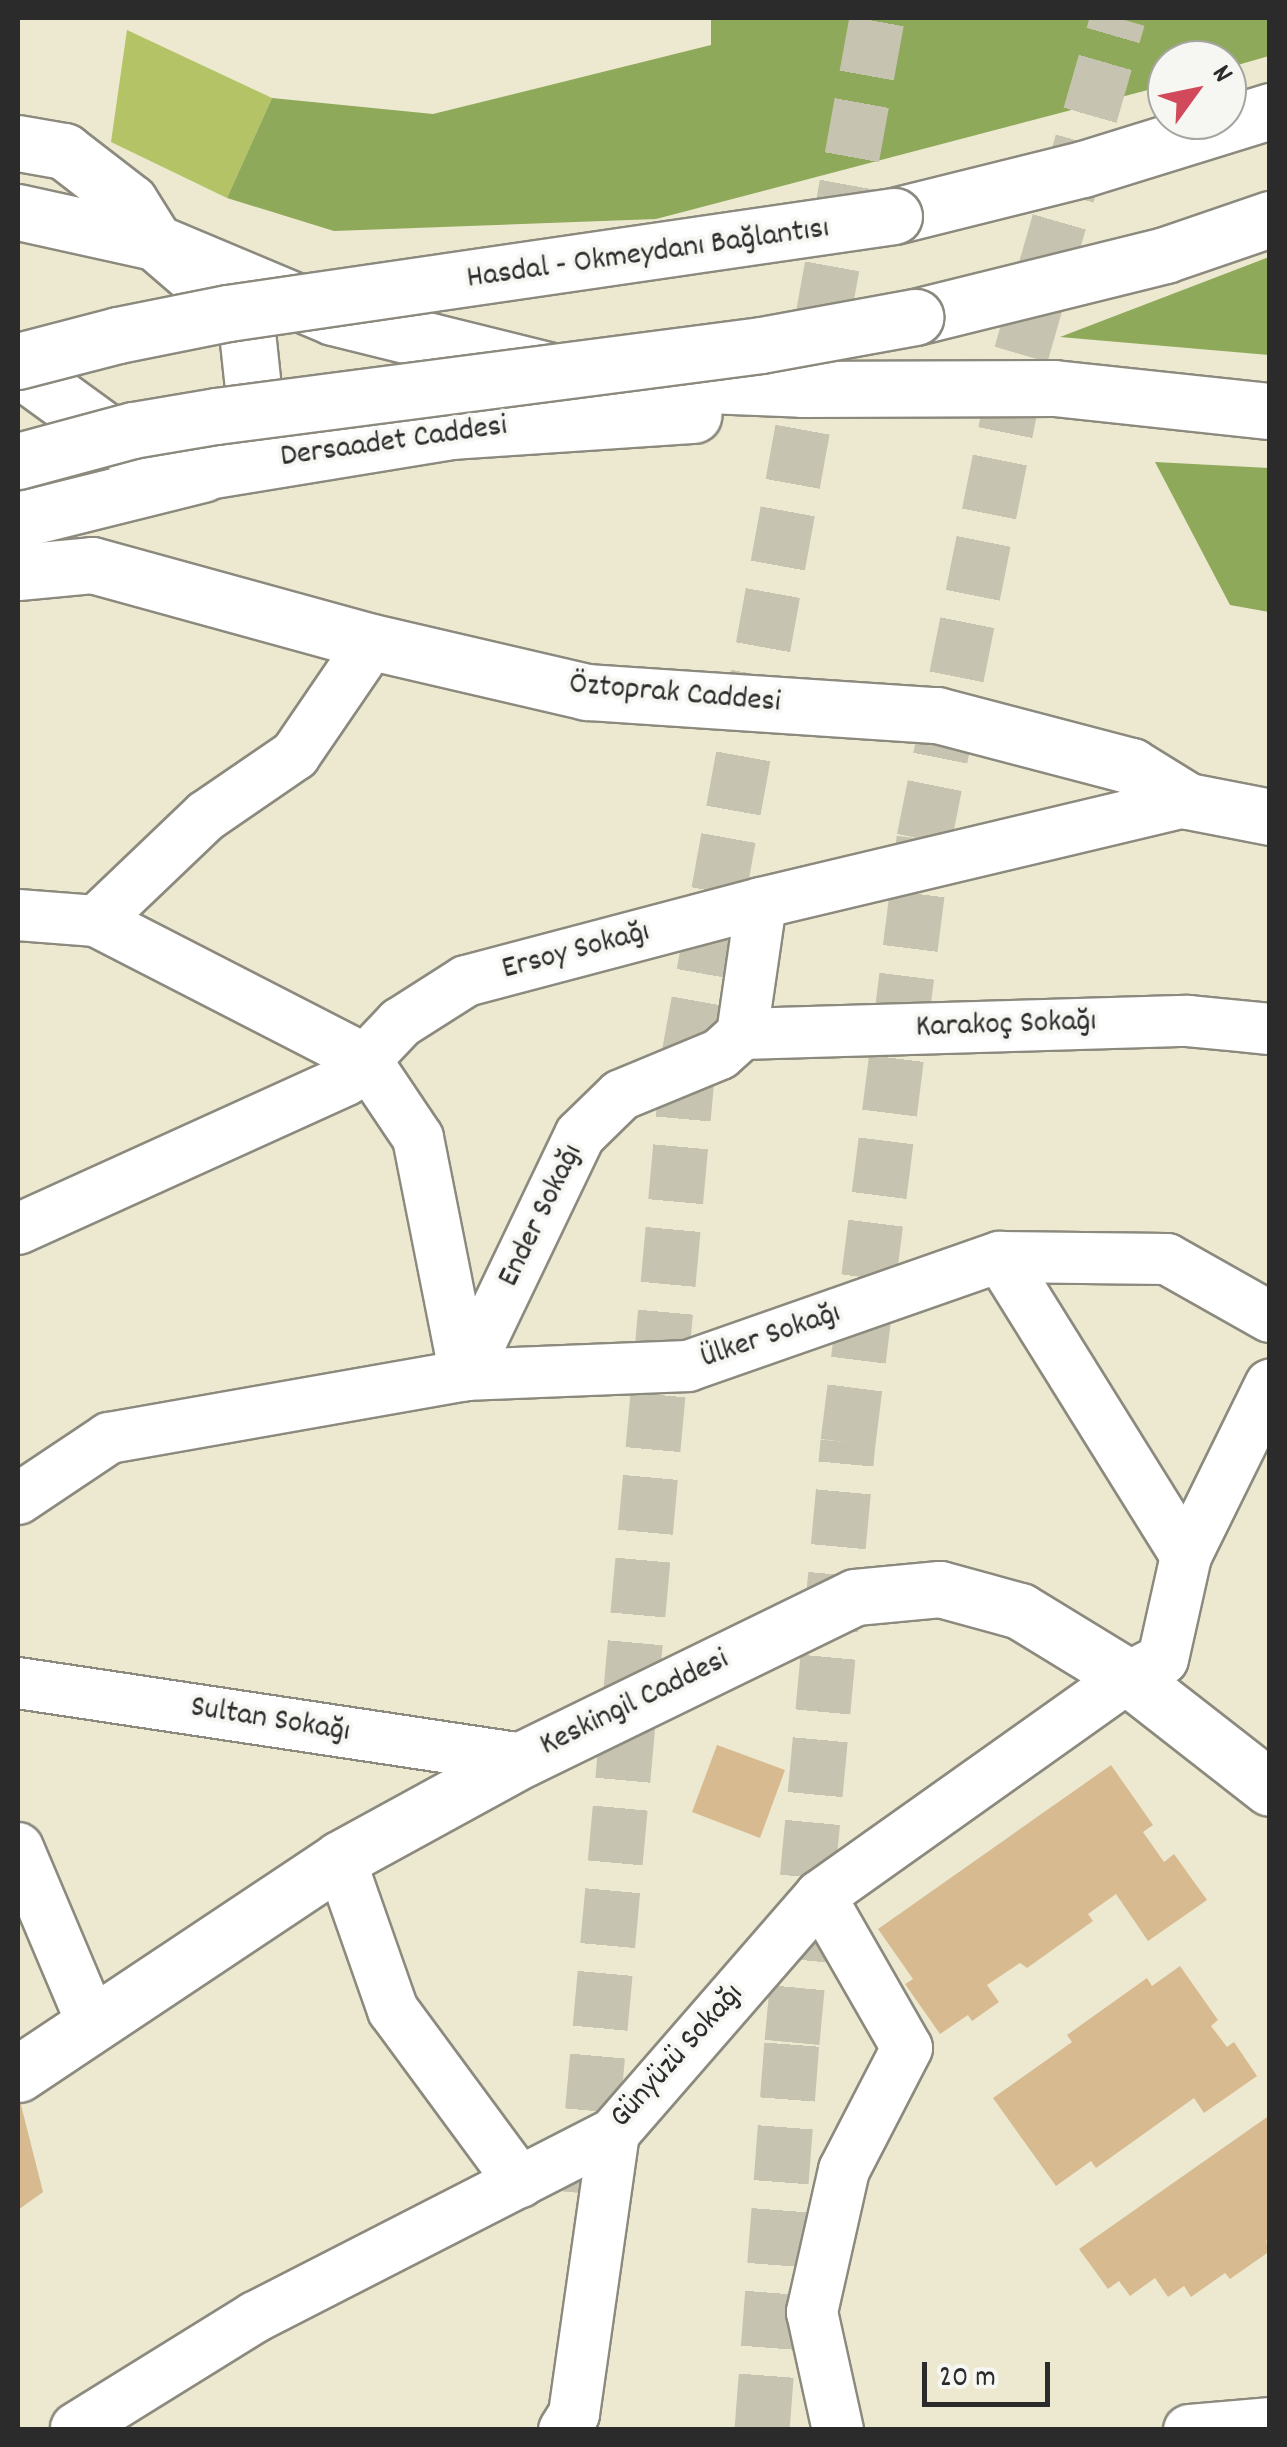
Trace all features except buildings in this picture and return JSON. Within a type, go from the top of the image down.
[{"type":"main road","name":"Hasdal - Okmeydanı Bağlantısı","points":[[18,364],[118,334],[228,314],[894,216],[1082,169],[1270,111]]},
{"type":"main road","points":[[18,142],[64,151],[130,202],[155,242],[206,286],[247,332],[254,397],[233,451],[202,474],[18,520]]},
{"type":"main road","name":"Dersaadet Caddesi","points":[[18,212],[155,242],[333,317],[556,372],[631,382],[802,388],[1054,388],[1270,412]]},
{"type":"main road","points":[[18,460],[133,430],[216,416],[761,345],[915,317],[1165,255],[1270,220]]},
{"type":"main road","name":"Dersaadet Caddesi","points":[[18,364],[153,466],[176,476],[451,432],[716,414],[802,388]]},
{"type":"main road","name":"Öztoprak Caddesi","points":[[18,572],[92,564],[372,642],[588,692],[937,715],[1131,766],[1188,801],[1270,817]]},
{"type":"main road","name":"Keskingil Caddesi","points":[[18,2074],[340,1858],[523,1759],[855,1597],[940,1589],[1020,1611],[1128,1678],[1270,1788]]},
{"type":"street","points":[[96,922],[206,816],[295,755],[372,642]]},
{"type":"street","name":"Ersoy Sokağı","points":[[18,1229],[346,1080],[400,1023],[466,981],[761,903],[1188,801]]},
{"type":"street","points":[[742,1034],[761,903]]},
{"type":"street","points":[[18,915],[96,922],[365,1059],[418,1138],[466,1374]]},
{"type":"street","name":"Karakoç Sokağı","points":[[742,1034],[1188,1021],[1270,1029]]},
{"type":"street","name":"Ender Sokağı","points":[[466,1374],[580,1135],[621,1095],[720,1054],[742,1034]]},
{"type":"street","points":[[1000,1257],[1186,1556]]},
{"type":"street","name":"Ülker Sokağı","points":[[18,1499],[110,1438],[466,1374],[688,1366],[1000,1257],[1167,1259],[1270,1317]]},
{"type":"street","name":"Günyüzü Sokağı","points":[[78,2429],[255,2317],[614,2133],[820,1896],[1128,1678],[1163,1658],[1186,1556],[1270,1386]]},
{"type":"street","name":"Sultan Sokağı","points":[[18,1683],[523,1759]]},
{"type":"street","points":[[18,1848],[92,2023]]},
{"type":"street","points":[[340,1858],[393,2010],[520,2182]]},
{"type":"street","points":[[820,1896],[907,2048],[844,2170],[812,2312],[838,2430]]},
{"type":"street","points":[[572,2424],[614,2133]]},
{"type":"street","points":[[1189,2430],[1270,2423]]},
{"type":"green space","points":[[711,18],[1269,18],[1269,56],[1247,62],[1247,40],[1147,40],[1147,90],[656,219],[334,231],[227,198],[272,98],[433,114],[711,45]]},
{"type":"green space","points":[[127,30],[272,98],[227,198],[111,142]]},
{"type":"green space","points":[[1269,257],[1269,355],[1060,337]]},
{"type":"green space","points":[[1155,462],[1269,468],[1269,612],[1230,605]]},
{"type":"tunnel","points":[[585,2193],[689,1055],[877,18]]},
{"type":"tunnel","points":[[762,2430],[792,2042],[848,1442],[924,839],[1021,354],[1118,18]]}]
